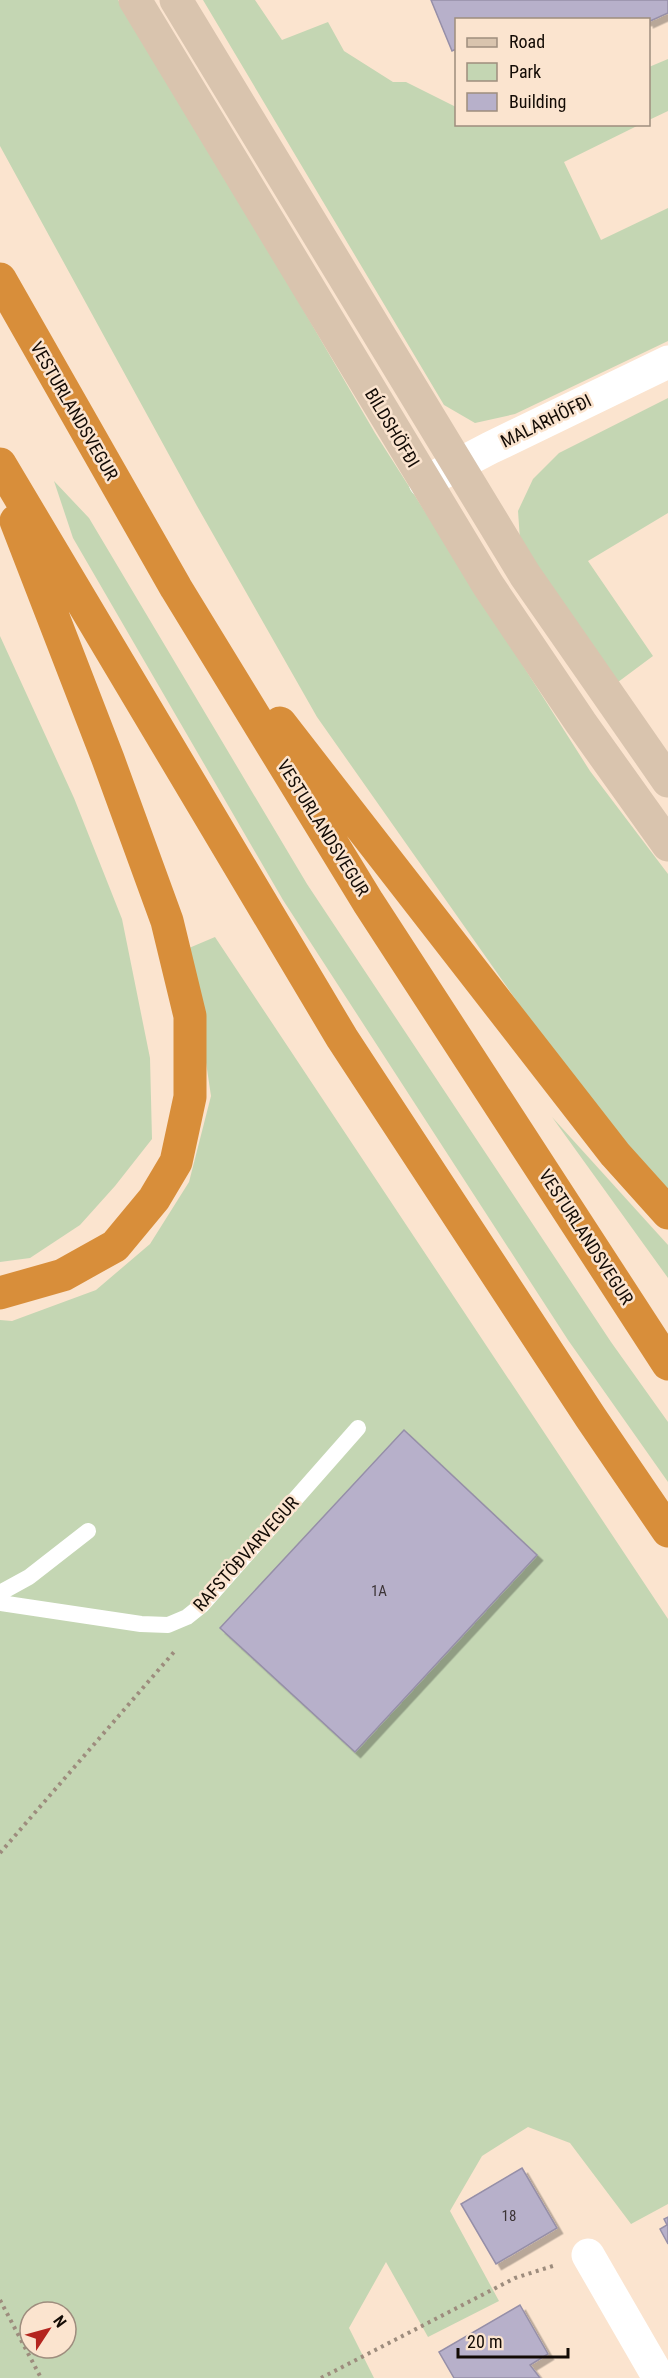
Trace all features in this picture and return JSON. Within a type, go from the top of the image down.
[{"type":"highway","name":"VESTURLANDSVEGUR","points":[[0,279],[176,588],[368,902],[668,1364]]},
{"type":"highway","points":[[0,464],[342,1038],[591,1418],[668,1531]]},
{"type":"highway","points":[[0,480],[104,747],[167,921],[190,1016],[190,1097],[176,1162],[154,1199],[115,1246],[63,1275],[0,1293]]},
{"type":"highway","points":[[176,588],[615,1154],[668,1213]]},
{"type":"street","name":"BÍLDSHÖFÐI","points":[[135,0],[425,482],[513,623],[668,845]]},
{"type":"street","name":"BÍLDSHÖFÐI","points":[[176,0],[525,575],[668,781]]},
{"type":"street","name":"MALARHÖFÐI","points":[[425,482],[668,362]]},
{"type":"street","points":[[588,2255],[659,2378]]},
{"type":"lane","name":"RAFSTÖÐVARVEGUR","points":[[0,1603],[141,1624],[168,1625],[187,1617],[202,1605],[358,1428]]},
{"type":"lane","points":[[0,1593],[29,1577],[88,1531]]},
{"type":"path","points":[[0,1853],[183,1642],[187,1617]]},
{"type":"path","points":[[321,2378],[515,2278],[588,2255]]},
{"type":"path","points":[[0,2300],[41,2378]]},
{"type":"green space","points":[[0,0],[118,0],[179,96],[375,433],[590,771],[668,874],[668,1197],[559,1061],[317,717],[197,506],[0,146]]},
{"type":"green space","points":[[203,0],[255,0],[282,40],[328,22],[344,51],[393,82],[406,82],[455,106],[455,126],[637,126],[564,162],[601,240],[668,208],[668,341],[515,414],[475,423],[444,405]]},
{"type":"green space","points":[[668,59],[668,111],[650,120],[650,67]]},
{"type":"green space","points":[[668,398],[668,513],[588,561],[653,656],[614,685],[520,540],[518,511],[533,479],[559,453]]},
{"type":"green space","points":[[54,481],[89,518],[307,884],[611,1342],[668,1422],[668,1482],[568,1340],[283,900],[73,538]]},
{"type":"green space","points":[[0,636],[74,798],[122,919],[150,1058],[152,1139],[115,1186],[80,1225],[30,1258],[0,1262]]},
{"type":"green space","points":[[215,937],[668,1619],[668,2204],[631,2224],[570,2143],[528,2127],[482,2156],[450,2211],[499,2301],[428,2337],[386,2262],[349,2328],[374,2378],[0,2378],[0,1320],[12,1321],[96,1290],[150,1244],[189,1182],[211,1096],[189,948]]},
{"type":"green space","points":[[552,1117],[668,1245],[668,1278]]},
{"type":"building","points":[[431,0],[668,0],[668,13],[650,21],[650,18],[455,18],[455,50],[452,51]]},
{"type":"building","points":[[404,1430],[537,1555],[355,1752],[220,1628]]},
{"type":"building","points":[[522,2168],[557,2228],[496,2264],[461,2204]]},
{"type":"building","points":[[668,2217],[668,2244],[660,2229],[667,2225],[664,2219]]},
{"type":"building","points":[[520,2305],[548,2354],[530,2365],[540,2378],[454,2378],[439,2352]]}]
